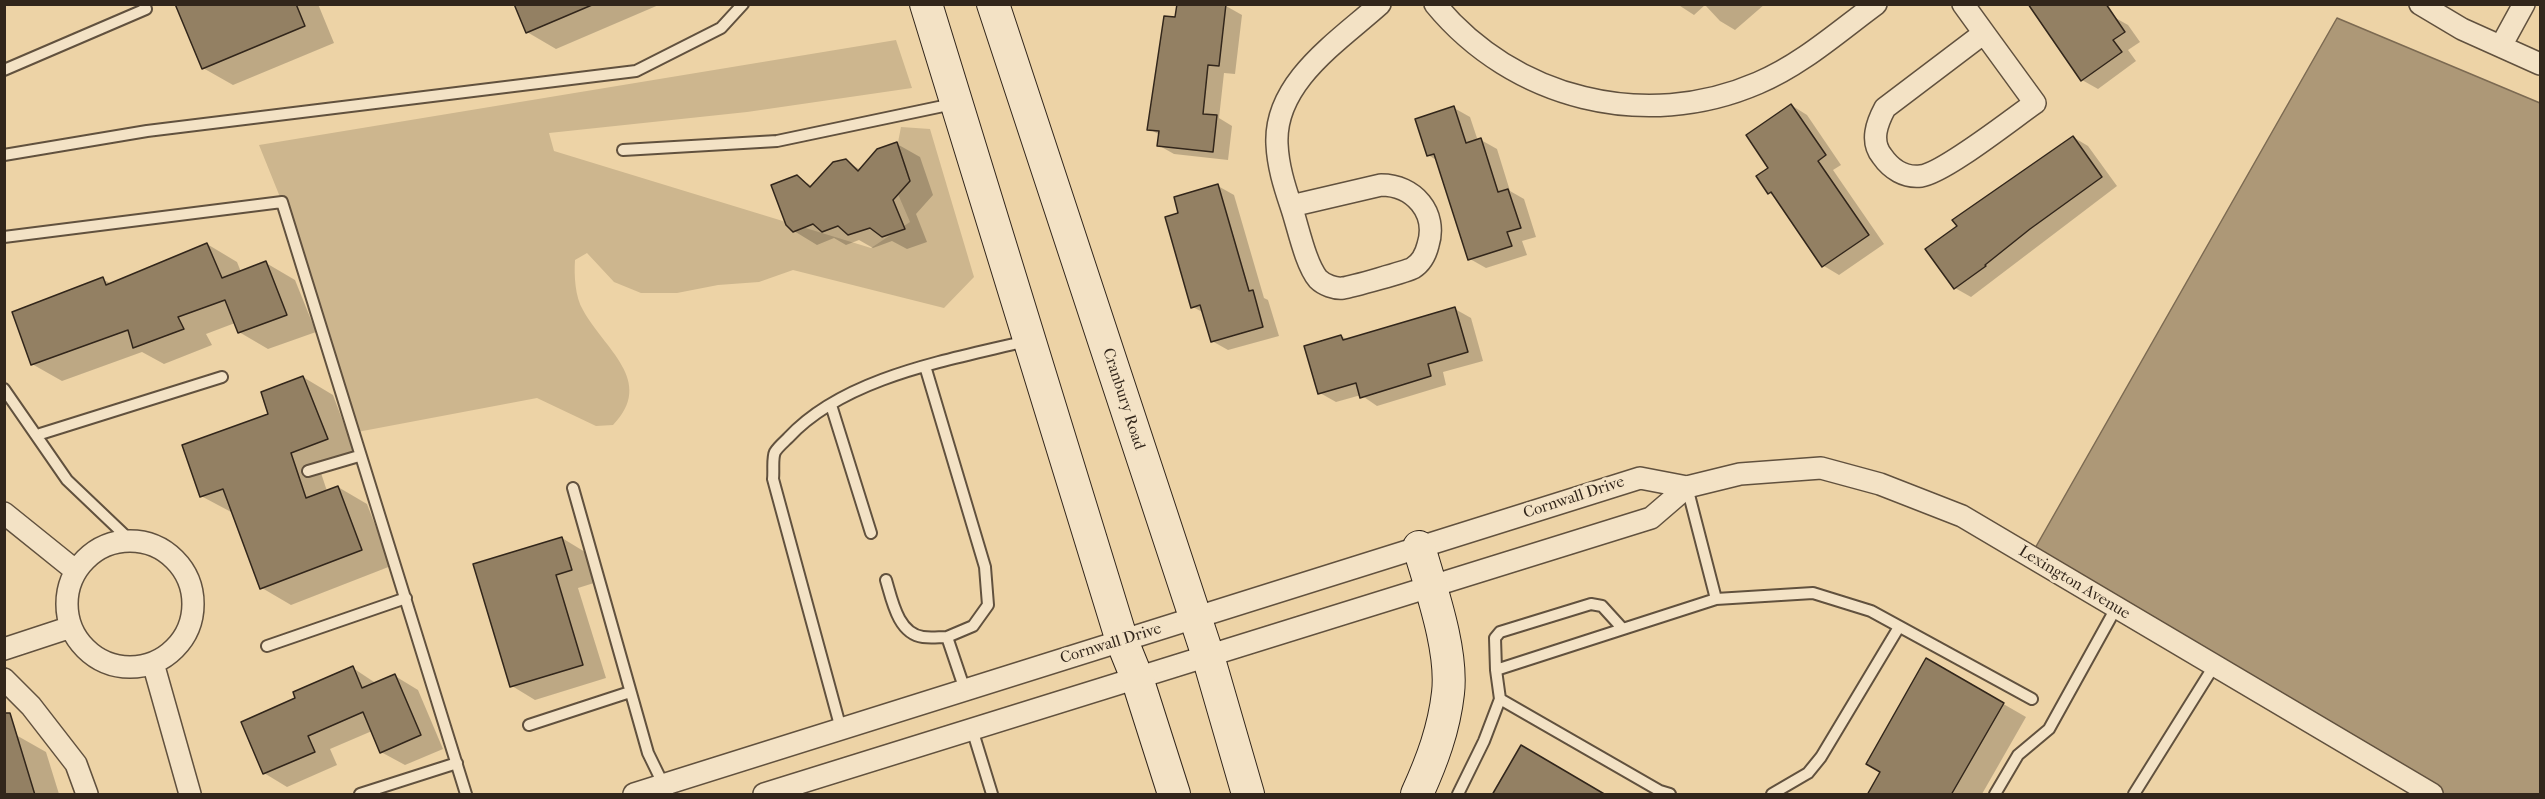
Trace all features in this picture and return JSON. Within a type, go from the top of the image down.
[{"type":"main road","points":[[926,4],[1122,641],[1137,678],[1174,795]]},
{"type":"main road","name":"Cranbury Road","points":[[993,4],[1196,618],[1248,795]]},
{"type":"main road","points":[[1417,795],[1437,748],[1449,691],[1445,645],[1419,547]]},
{"type":"street","points":[[1291,206],[1381,185],[1390,185],[1409,191],[1422,204],[1431,221],[1431,236],[1426,254],[1413,268],[1342,288],[1329,286],[1319,279],[1311,266],[1291,206],[1281,174],[1277,142],[1280,119],[1288,98],[1300,78],[1380,4]]},
{"type":"street","points":[[1435,4],[1464,35],[1486,54],[1536,83],[1591,100],[1648,107],[1705,100],[1759,83],[1785,70],[1876,4]]},
{"type":"street","points":[[1963,4],[2035,103],[1940,169],[1921,176],[1904,175],[1889,166],[1879,153],[1875,136],[1877,123],[1885,108],[1984,33]]},
{"type":"street","points":[[2420,4],[2462,29],[2541,64]]},
{"type":"street","points":[[2501,46],[2524,4]]},
{"type":"street","name":"Lexington Avenue","points":[[1687,487],[1740,474],[1821,468],[1881,484],[1962,516],[2432,795]]},
{"type":"street","name":"Cornwall Drive","points":[[634,795],[667,790],[841,729],[1640,478],[1687,487]]},
{"type":"street","points":[[764,795],[1651,518],[1687,487]]},
{"type":"street","points":[[4,513],[76,571]]},
{"type":"street","points":[[131,541],[152,544],[171,555],[185,572],[192,592],[193,614],[185,635],[172,652],[153,663],[134,667],[114,666],[88,651],[71,627],[67,608],[69,589],[76,571],[91,555],[109,544],[131,541]]},
{"type":"street","points":[[4,649],[71,627]]},
{"type":"street","points":[[153,663],[190,795]]},
{"type":"street","points":[[4,680],[31,706],[76,764],[87,795]]},
{"type":"lane","points":[[4,70],[146,9],[144,4]]},
{"type":"lane","points":[[4,155],[147,131],[636,71],[721,28],[743,4]]},
{"type":"lane","points":[[623,150],[777,141],[956,103]]},
{"type":"lane","points":[[4,237],[282,202],[466,795]]},
{"type":"lane","points":[[841,729],[774,479],[775,453],[799,426],[870,384],[925,366],[1029,340]]},
{"type":"lane","points":[[886,580],[895,612],[909,631],[921,637],[947,637],[973,626],[988,605],[985,567],[925,366]]},
{"type":"lane","points":[[37,435],[222,377]]},
{"type":"lane","points":[[4,389],[67,480],[131,541]]},
{"type":"lane","points":[[831,405],[871,533]]},
{"type":"lane","points":[[308,471],[359,456]]},
{"type":"lane","points":[[1687,487],[1716,598]]},
{"type":"lane","points":[[573,488],[648,753],[667,790]]},
{"type":"lane","points":[[1496,670],[1716,598],[1813,593],[1871,611],[2032,699]]},
{"type":"lane","points":[[267,646],[405,598]]},
{"type":"lane","points":[[1458,795],[1484,741],[1500,699],[1495,638],[1500,632],[1591,604],[1602,606],[1622,628]]},
{"type":"lane","points":[[1995,795],[2018,754],[2049,729],[2116,608]]},
{"type":"lane","points":[[1772,795],[1808,772],[1821,757],[1899,627]]},
{"type":"lane","points":[[947,637],[965,690]]},
{"type":"lane","points":[[2134,795],[2214,666]]},
{"type":"lane","points":[[529,725],[630,692]]},
{"type":"lane","points":[[1500,699],[1670,795]]},
{"type":"lane","points":[[972,729],[992,795]]},
{"type":"lane","points":[[360,795],[457,763]]},
{"type":"shaded area","points":[[2337,18],[2540,103],[2540,794],[2432,794],[2030,557]]},
{"type":"shaded area","points":[[896,40],[912,88],[747,112],[549,133],[554,151],[871,248],[910,222],[891,178],[901,127],[930,129],[974,277],[944,308],[793,270],[759,282],[718,285],[677,293],[641,293],[614,282],[587,253],[575,260],[578,299],[592,324],[622,366],[628,380],[629,394],[625,409],[613,425],[596,426],[537,398],[352,433],[282,202],[259,145]]},
{"type":"building","points":[[175,4],[296,4],[305,26],[202,69]]},
{"type":"building","points":[[514,4],[592,4],[592,5],[526,33]]},
{"type":"building","points":[[1177,4],[1226,4],[1219,66],[1208,65],[1203,114],[1217,115],[1213,152],[1157,146],[1159,131],[1147,130],[1164,16],[1175,17]]},
{"type":"building","points":[[2028,4],[2106,4],[2125,32],[2113,40],[2122,52],[2081,81]]},
{"type":"building","points":[[1791,104],[1826,155],[1818,161],[1869,235],[1822,267],[1771,192],[1768,194],[1756,176],[1768,168],[1746,135]]},
{"type":"building","points":[[1454,106],[1466,143],[1481,138],[1498,192],[1508,189],[1521,228],[1507,232],[1512,246],[1468,260],[1434,154],[1427,156],[1415,119]]},
{"type":"building","points":[[2073,136],[2102,177],[2030,229],[1954,289],[1925,249],[1957,226],[1952,220]]},
{"type":"building","points":[[897,142],[910,181],[893,200],[905,229],[882,237],[870,228],[848,235],[838,226],[822,232],[813,224],[793,232],[786,225],[771,185],[797,175],[810,187],[833,162],[846,159],[858,171],[877,149]]},
{"type":"building","points":[[1218,184],[1249,291],[1253,290],[1263,327],[1211,342],[1200,305],[1191,308],[1165,217],[1178,213],[1174,197]]},
{"type":"building","points":[[207,243],[222,278],[266,261],[287,315],[238,333],[225,300],[178,317],[184,329],[133,348],[128,330],[31,365],[12,312],[103,277],[106,285]]},
{"type":"building","points":[[1455,307],[1468,352],[1428,364],[1431,376],[1360,398],[1356,383],[1318,394],[1304,346],[1341,335],[1343,340]]},
{"type":"building","points":[[303,376],[328,439],[291,453],[306,498],[338,486],[362,550],[260,589],[223,489],[200,497],[182,445],[268,414],[261,392]]},
{"type":"building","points":[[562,537],[572,570],[556,575],[583,665],[510,687],[473,564]]},
{"type":"building","points":[[1926,658],[2004,703],[1951,795],[1867,795],[1880,772],[1866,764]]},
{"type":"building","points":[[353,666],[362,688],[395,674],[421,735],[380,753],[363,712],[308,736],[315,752],[263,774],[241,722],[295,698],[293,692]]},
{"type":"building","points":[[4,713],[10,713],[35,795],[4,795]]},
{"type":"building","points":[[1521,745],[1606,795],[1492,795]]}]
